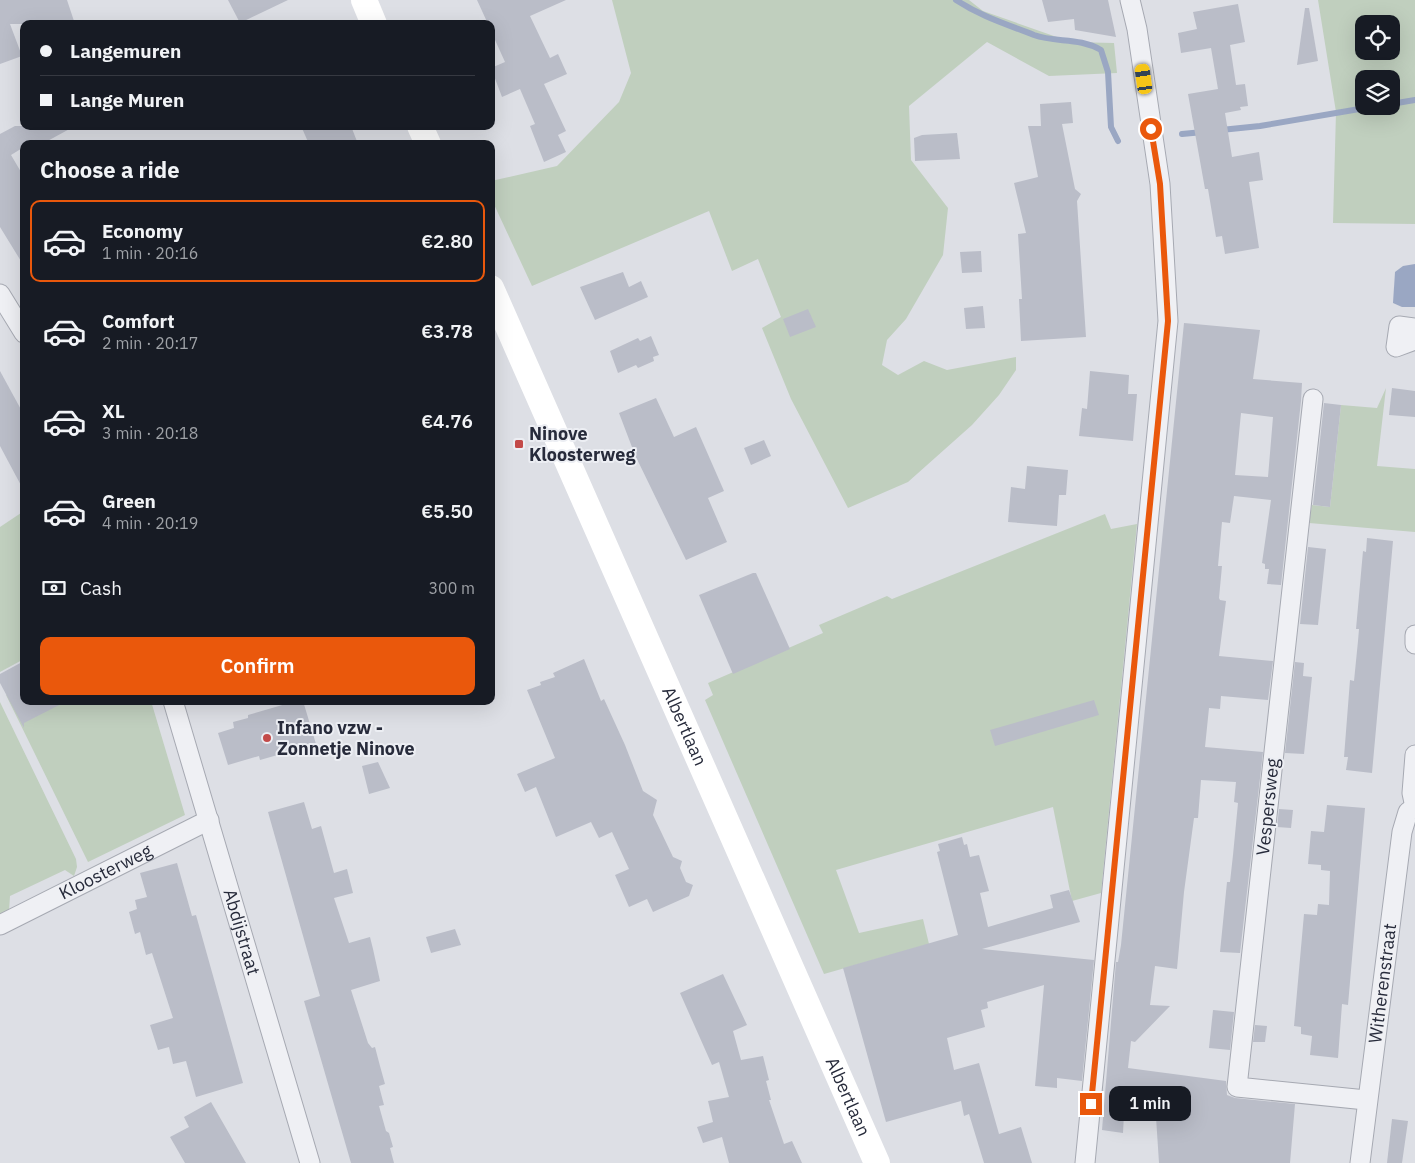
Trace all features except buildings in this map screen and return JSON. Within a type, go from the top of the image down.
[{"type":"main road","points":[[364,0],[372,20]]},
{"type":"main road","name":"Albertlaan","points":[[495,297],[877,1163]]},
{"type":"street","points":[[1085,1163],[1168,321],[1160,184],[1130,0]]},
{"type":"street","points":[[0,294],[20,326]]},
{"type":"street","points":[[1415,328],[1399,326],[1396,347],[1415,340]]},
{"type":"street","name":"Vespersweg","points":[[1314,399],[1238,1087],[1366,1100]]},
{"type":"street","points":[[1415,635],[1415,644]]},
{"type":"street","name":"Abdijstraat","points":[[174,705],[310,1163]]},
{"type":"street","points":[[1415,756],[1412,792],[1415,807]]},
{"type":"street","name":"Witherenstraat","points":[[1360,1163],[1366,1100],[1402,832],[1408,812],[1415,807]]},
{"type":"street","name":"Kloosterweg","points":[[0,925],[209,820]]},
{"type":"green space","points":[[612,0],[969,0],[983,11],[1071,42],[1114,43],[1117,73],[1049,76],[987,42],[909,106],[911,160],[948,208],[943,255],[906,319],[887,340],[882,365],[898,375],[924,361],[947,370],[1016,357],[1016,370],[999,395],[972,425],[908,482],[848,508],[791,399],[762,328],[781,317],[758,259],[732,271],[709,211],[532,286],[495,207],[495,180],[557,166],[619,102],[631,73]]},
{"type":"green space","points":[[1318,0],[1415,0],[1415,224],[1333,223],[1336,112]]},
{"type":"green space","points":[[1386,388],[1377,466],[1415,469],[1415,532],[1309,523],[1312,505],[1330,507],[1341,405],[1377,408]]},
{"type":"green space","points":[[20,514],[20,661],[0,672],[0,527]]},
{"type":"green space","points":[[1105,514],[1111,529],[1137,524],[1101,893],[1072,901],[1053,807],[836,870],[859,933],[923,919],[929,944],[824,974],[705,700],[713,695],[708,683],[823,633],[819,625],[887,596],[892,599]]},
{"type":"green space","points":[[6,695],[20,700],[20,705],[152,705],[185,815],[88,862]]},
{"type":"green space","points":[[0,702],[76,859],[77,867],[74,876],[65,870],[10,896],[9,911],[0,916]]},
{"type":"water","points":[[1415,264],[1415,307],[1402,307],[1393,303],[1395,272],[1403,266]]},
{"type":"waterway","points":[[956,0],[985,16],[1034,35],[1084,43],[1101,50],[1108,72],[1111,127],[1118,141]]},
{"type":"waterway","points":[[1400,102],[1415,100]]},
{"type":"waterway","points":[[1221,130],[1260,126],[1355,110]]},
{"type":"waterway","points":[[1182,134],[1203,132]]},
{"type":"place","name":"Ninove Kloosterweg","points":[[519,444]]},
{"type":"place","name":"Infano vzw - Zonnetje Ninove","points":[[267,738]]},
{"type":"route","points":[[1091,1104],[1168,321],[1160,184],[1151,129]]}]
